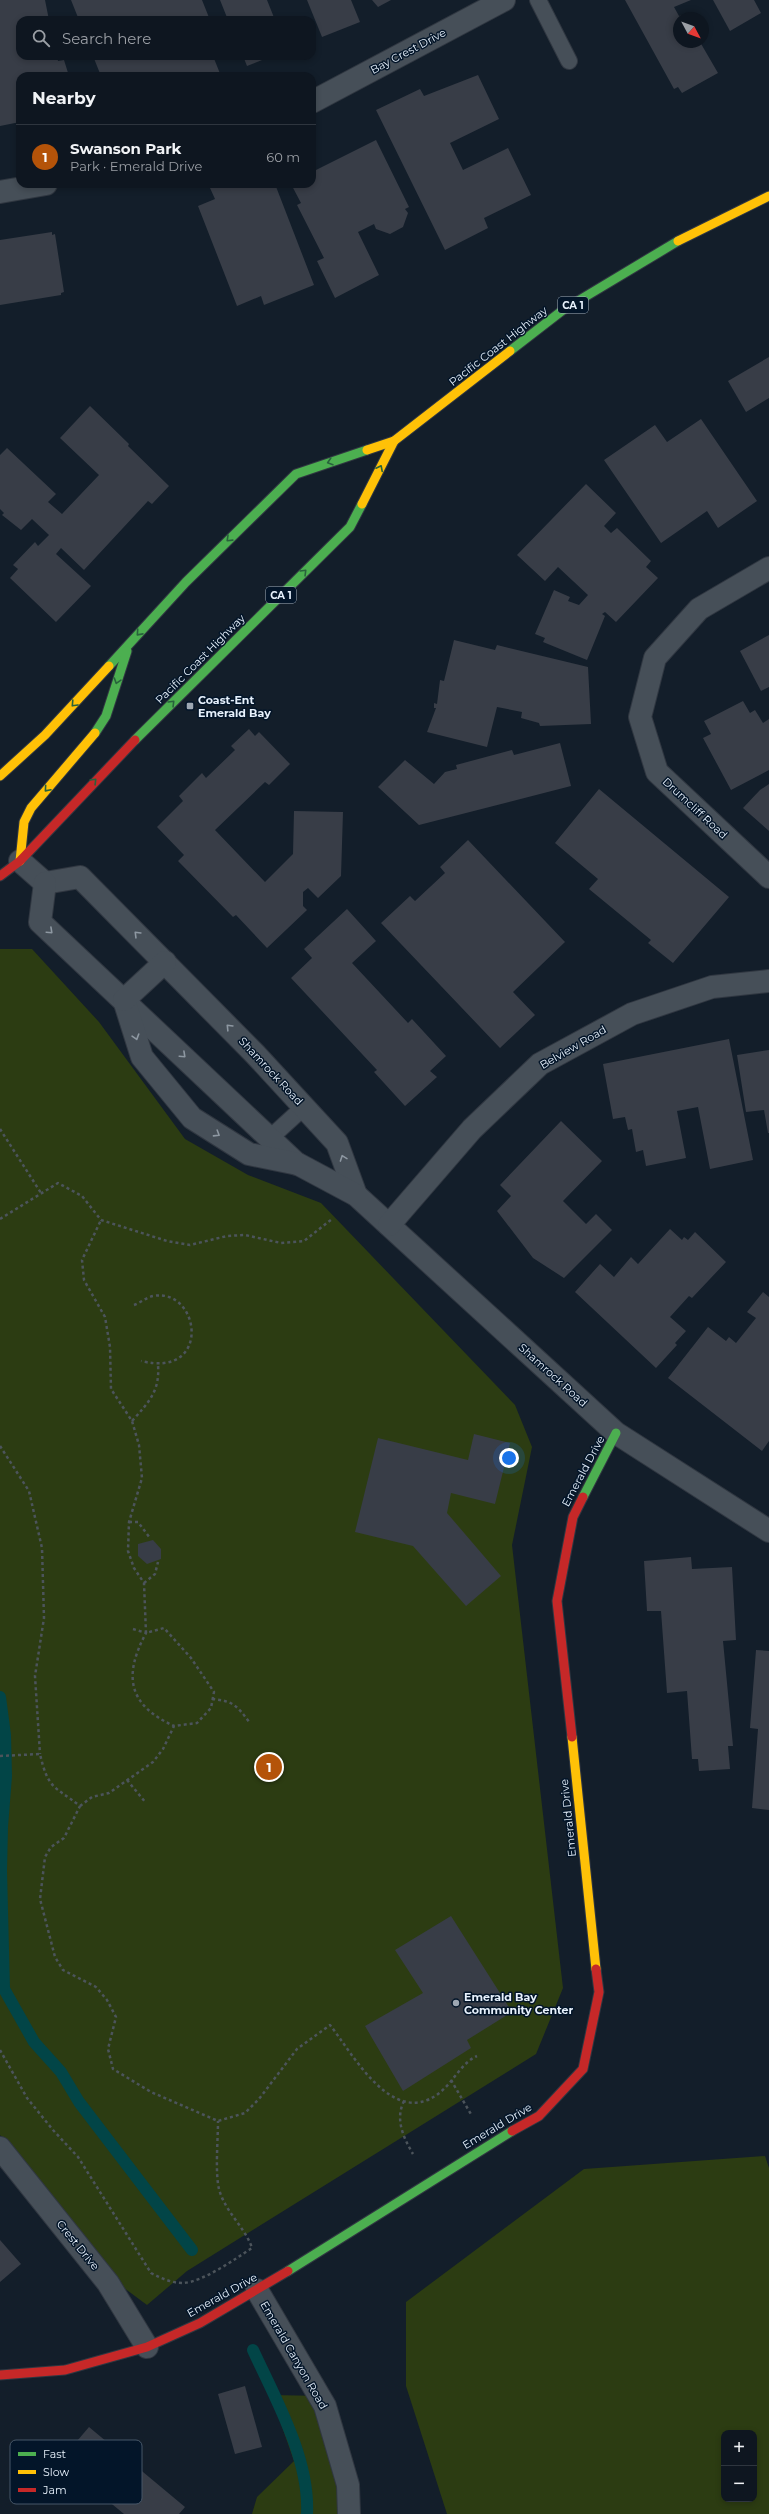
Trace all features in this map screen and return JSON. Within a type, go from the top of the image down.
[{"type":"main road","name":"Pacific Coast Highway","points":[[0,776],[45,735],[186,582],[296,474],[394,441],[563,310],[680,240],[769,196]]},
{"type":"main road","name":"Pacific Coast Highway","points":[[0,876],[10,863],[350,527],[394,441]]},
{"type":"main road","points":[[10,863],[30,808],[93,736],[106,716],[129,644]]},
{"type":"main road","name":"Emerald Drive","points":[[0,2375],[65,2370],[147,2347],[200,2322],[257,2290],[489,2144],[539,2116],[583,2069],[599,1992],[557,1601],[573,1517],[616,1433]]},
{"type":"street","name":"Bay Crest Drive","points":[[316,100],[504,0]]},
{"type":"street","points":[[0,192],[23,188]]},
{"type":"street","name":"Drumcliff Road","points":[[769,568],[699,609],[655,658],[640,717],[657,772],[769,876]]},
{"type":"street","points":[[10,863],[45,883]]},
{"type":"street","name":"Shamrock Road","points":[[356,1194],[337,1142],[80,877],[45,883],[40,922],[298,1164],[356,1194],[616,1433],[769,1531]]},
{"type":"street","points":[[124,1000],[164,962]]},
{"type":"street","name":"Belview Road","points":[[389,1225],[472,1128],[540,1064],[632,1014],[712,987],[769,981]]},
{"type":"street","name":"Shamrock Road","points":[[124,1000],[142,1057],[192,1118],[249,1154],[298,1164]]},
{"type":"street","name":"Crest Drive","points":[[0,2148],[108,2283],[147,2347]]},
{"type":"street","name":"Emerald Canyon Road","points":[[257,2290],[325,2406],[348,2485],[349,2514]]},
{"type":"lane","points":[[538,0],[569,61]]},
{"type":"lane","points":[[270,1138],[304,1107]]},
{"type":"path","points":[[0,1129],[41,1194]]},
{"type":"path","points":[[0,1219],[58,1183],[82,1196],[101,1220],[167,1241],[190,1245],[227,1236],[245,1235],[281,1243],[304,1241],[330,1221],[356,1194]]},
{"type":"path","points":[[101,1220],[82,1260],[84,1280],[105,1318],[110,1347],[111,1389],[132,1421],[139,1445],[142,1478],[129,1522],[128,1551],[134,1568],[144,1583],[146,1633],[135,1653],[132,1671],[133,1687],[143,1705],[157,1718],[174,1726],[197,1723],[211,1708],[214,1692],[204,1677],[164,1628],[146,1633],[133,1629]]},
{"type":"path","points":[[134,1305],[154,1296],[172,1298],[187,1310],[193,1328],[189,1346],[177,1360],[158,1365],[141,1361]]},
{"type":"path","points":[[132,1421],[146,1406],[159,1382],[158,1365]]},
{"type":"path","points":[[0,1446],[29,1492],[42,1548],[44,1618],[35,1676],[40,1754],[44,1771],[53,1787],[80,1806]]},
{"type":"path","points":[[129,1522],[138,1522],[150,1538]]},
{"type":"path","points":[[144,1583],[155,1574],[158,1562]]},
{"type":"path","points":[[212,1699],[229,1701],[237,1707],[250,1724]]},
{"type":"path","points":[[174,1726],[163,1749],[153,1762],[109,1793],[92,1797],[80,1806],[64,1838],[51,1847],[44,1857],[40,1899],[55,1957],[63,1970],[96,1987],[107,2000],[116,2017],[108,2050],[113,2069],[174,2104],[218,2121],[245,2113],[259,2099],[298,2049],[330,2025],[383,2092],[396,2100],[413,2102],[428,2099],[438,2094],[470,2059],[478,2056]]},
{"type":"path","points":[[0,1756],[40,1754]]},
{"type":"path","points":[[127,1780],[146,1803]]},
{"type":"path","points":[[0,2050],[27,2098],[52,2130],[78,2157],[151,2273],[167,2281],[183,2283],[195,2280],[252,2248],[249,2239],[232,2216],[219,2189],[218,2121]]},
{"type":"path","points":[[451,2080],[489,2144]]},
{"type":"path","points":[[404,2100],[398,2114],[405,2140],[430,2182]]},
{"type":"green space","points":[[0,949],[32,949],[99,1022],[185,1139],[248,1175],[321,1203],[515,1405],[532,1447],[512,1545],[563,1988],[536,2054],[187,2271],[147,2305],[112,2279],[0,2135]]},
{"type":"green space","points":[[765,2156],[769,2168],[769,2514],[447,2514],[406,2386],[406,2302],[584,2169]]},
{"type":"green space","points":[[271,2395],[323,2396],[359,2514],[252,2514],[257,2497],[294,2461]]},
{"type":"building","points":[[0,0],[45,0],[48,16],[16,16],[16,60],[64,60],[68,72],[16,72],[16,123],[0,126]]},
{"type":"building","points":[[71,0],[202,0],[208,16],[77,16]]},
{"type":"building","points":[[220,0],[267,0],[273,16],[226,16]]},
{"type":"building","points":[[307,0],[351,0],[360,22],[322,37],[316,22],[316,16],[313,16]]},
{"type":"building","points":[[372,0],[391,0],[378,7]]},
{"type":"building","points":[[625,0],[691,0],[674,7],[677,12],[673,12],[673,48],[703,48],[718,73],[682,93],[678,87],[674,89]]},
{"type":"building","points":[[713,0],[754,0],[761,13],[730,31]]},
{"type":"building","points":[[95,60],[215,60],[219,72],[99,72]]},
{"type":"building","points":[[245,60],[262,60],[247,66]]},
{"type":"building","points":[[478,75],[499,119],[450,143],[463,170],[508,148],[531,195],[484,218],[488,228],[445,250],[376,110],[420,89],[424,96]]},
{"type":"building","points":[[376,140],[409,207],[405,209],[408,213],[403,227],[390,234],[376,229],[374,224],[358,232],[379,275],[335,298],[317,261],[324,258],[297,205],[301,203],[293,188],[316,188],[316,170]]},
{"type":"building","points":[[210,188],[277,188],[314,285],[264,305],[261,296],[237,306],[198,206],[215,199]]},
{"type":"building","points":[[52,232],[52,235],[55,234],[64,292],[61,293],[61,295],[0,305],[0,240]]},
{"type":"building","points":[[769,357],[769,398],[746,412],[728,381]]},
{"type":"building","points":[[90,406],[169,486],[152,504],[148,501],[84,570],[61,548],[56,554],[91,586],[56,622],[10,578],[18,569],[13,565],[35,542],[38,546],[49,535],[32,519],[21,530],[2,515],[4,513],[0,509],[0,455],[7,448],[56,494],[48,502],[62,514],[99,475],[60,438]]},
{"type":"building","points":[[701,419],[757,501],[718,528],[707,511],[661,543],[604,460],[655,425],[667,442]]},
{"type":"building","points":[[586,484],[616,513],[604,526],[611,533],[617,528],[651,561],[646,567],[658,578],[616,622],[605,612],[602,614],[605,616],[587,660],[543,642],[545,638],[535,634],[554,590],[570,597],[568,601],[579,605],[588,595],[558,567],[545,581],[517,555]]},
{"type":"building","points":[[769,635],[769,687],[761,691],[740,651]]},
{"type":"building","points":[[454,640],[495,650],[497,645],[588,667],[591,724],[540,726],[539,723],[521,718],[522,712],[497,707],[487,747],[427,732],[436,708],[434,708],[434,703],[437,704],[440,680],[444,681]]},
{"type":"building","points":[[743,701],[750,713],[755,710],[763,723],[769,719],[769,770],[731,790],[703,738],[711,734],[704,721]]},
{"type":"building","points":[[249,729],[255,736],[259,732],[290,764],[269,785],[265,782],[215,830],[265,882],[293,854],[294,811],[343,812],[341,876],[318,898],[308,888],[303,892],[303,906],[307,910],[267,948],[236,915],[233,917],[178,861],[184,855],[157,827],[183,801],[179,796],[202,773],[206,778],[235,750],[231,746]]},
{"type":"building","points":[[560,743],[571,786],[419,825],[378,787],[405,760],[434,784],[445,772],[457,769],[456,765],[512,750],[514,755]]},
{"type":"building","points":[[769,784],[769,831],[743,808],[760,790]]},
{"type":"building","points":[[599,789],[729,897],[673,963],[648,943],[651,940],[589,889],[598,879],[555,843]]},
{"type":"building","points":[[468,840],[565,942],[513,992],[535,1015],[500,1048],[381,923],[410,896],[415,901],[445,873],[440,867]]},
{"type":"building","points":[[347,909],[376,941],[352,963],[408,1023],[412,1019],[446,1056],[430,1071],[437,1077],[405,1106],[374,1072],[377,1070],[291,978],[312,958],[304,949]]},
{"type":"building","points":[[729,1039],[753,1160],[710,1169],[698,1107],[677,1111],[686,1158],[646,1166],[643,1150],[636,1152],[632,1129],[628,1130],[625,1117],[613,1119],[603,1064]]},
{"type":"building","points":[[769,1050],[768,1133],[764,1110],[746,1112],[737,1055]]},
{"type":"building","points":[[561,1121],[602,1161],[563,1201],[586,1224],[596,1214],[612,1230],[564,1278],[533,1258],[497,1211],[511,1196],[500,1185]]},
{"type":"building","points":[[670,1229],[682,1240],[684,1237],[688,1240],[695,1232],[726,1262],[692,1298],[689,1296],[670,1317],[686,1331],[675,1343],[677,1345],[656,1368],[575,1292],[600,1264],[614,1277],[631,1257],[638,1264]]},
{"type":"building","points":[[763,1292],[769,1297],[769,1441],[762,1451],[668,1378],[708,1327],[726,1341],[729,1337],[736,1343],[756,1318],[747,1312]]},
{"type":"building","points":[[474,1434],[510,1443],[495,1504],[451,1493],[447,1513],[501,1576],[466,1606],[413,1546],[355,1532],[378,1438],[468,1460]]},
{"type":"building","points":[[153,1540],[161,1549],[161,1559],[147,1564],[138,1556],[138,1544]]},
{"type":"building","points":[[691,1557],[692,1569],[732,1567],[736,1640],[723,1641],[733,1746],[728,1746],[730,1769],[699,1771],[698,1759],[692,1759],[687,1691],[667,1693],[661,1611],[647,1611],[644,1561]]},
{"type":"building","points":[[756,1650],[769,1651],[769,1810],[752,1808],[758,1729],[750,1728]]},
{"type":"building","name":"Emerald Bay Community Center","points":[[451,1916],[512,2012],[467,2040],[471,2048],[403,2091],[365,2026],[423,1993],[395,1950]]},
{"type":"building","points":[[0,2240],[21,2264],[0,2282]]},
{"type":"building","points":[[245,2386],[262,2447],[235,2454],[218,2394]]},
{"type":"building","points":[[89,2427],[105,2440],[78,2440]]},
{"type":"building","points":[[142,2471],[185,2507],[179,2514],[124,2514],[112,2504],[142,2504]]},
{"type":"waterway","points":[[0,1697],[5,1735],[6,1776],[2,1827],[1,1871],[4,1989],[34,2042],[61,2072],[79,2102],[192,2250]]},
{"type":"waterway","points":[[253,2350],[281,2408],[297,2451],[303,2472],[307,2514]]},
{"type":"traffic: fast","points":[[510,351],[563,310],[678,241]]},
{"type":"traffic: fast","points":[[109,666],[186,582],[296,474],[367,450]]},
{"type":"traffic: fast","points":[[135,740],[350,527],[362,504]]},
{"type":"traffic: fast","points":[[95,733],[106,716],[127,651]]},
{"type":"traffic: fast","points":[[583,1497],[616,1433]]},
{"type":"traffic: fast","points":[[288,2271],[512,2131]]},
{"type":"traffic: slow","points":[[678,241],[769,196]]},
{"type":"traffic: slow","points":[[367,450],[394,441],[510,351]]},
{"type":"traffic: slow","points":[[362,504],[394,441]]},
{"type":"traffic: slow","points":[[0,776],[45,735],[109,666]]},
{"type":"traffic: slow","points":[[20,861],[24,822],[31,808],[95,733]]},
{"type":"traffic: slow","points":[[572,1737],[596,1969]]},
{"type":"traffic: jam","points":[[0,876],[20,861],[135,740]]},
{"type":"traffic: jam","points":[[572,1737],[557,1601],[573,1517],[583,1497]]},
{"type":"traffic: jam","points":[[512,2131],[539,2116],[583,2069],[599,1992],[596,1969]]},
{"type":"traffic: jam","points":[[0,2375],[65,2370],[147,2347],[200,2323],[288,2271]]},
{"type":"place","name":"Coast-Ent Emerald Bay","points":[[190,706]]},
{"type":"place","name":"Swanson Park","points":[[269,1767]]},
{"type":"place","name":"Emerald Bay Community Center","points":[[456,2003]]}]
